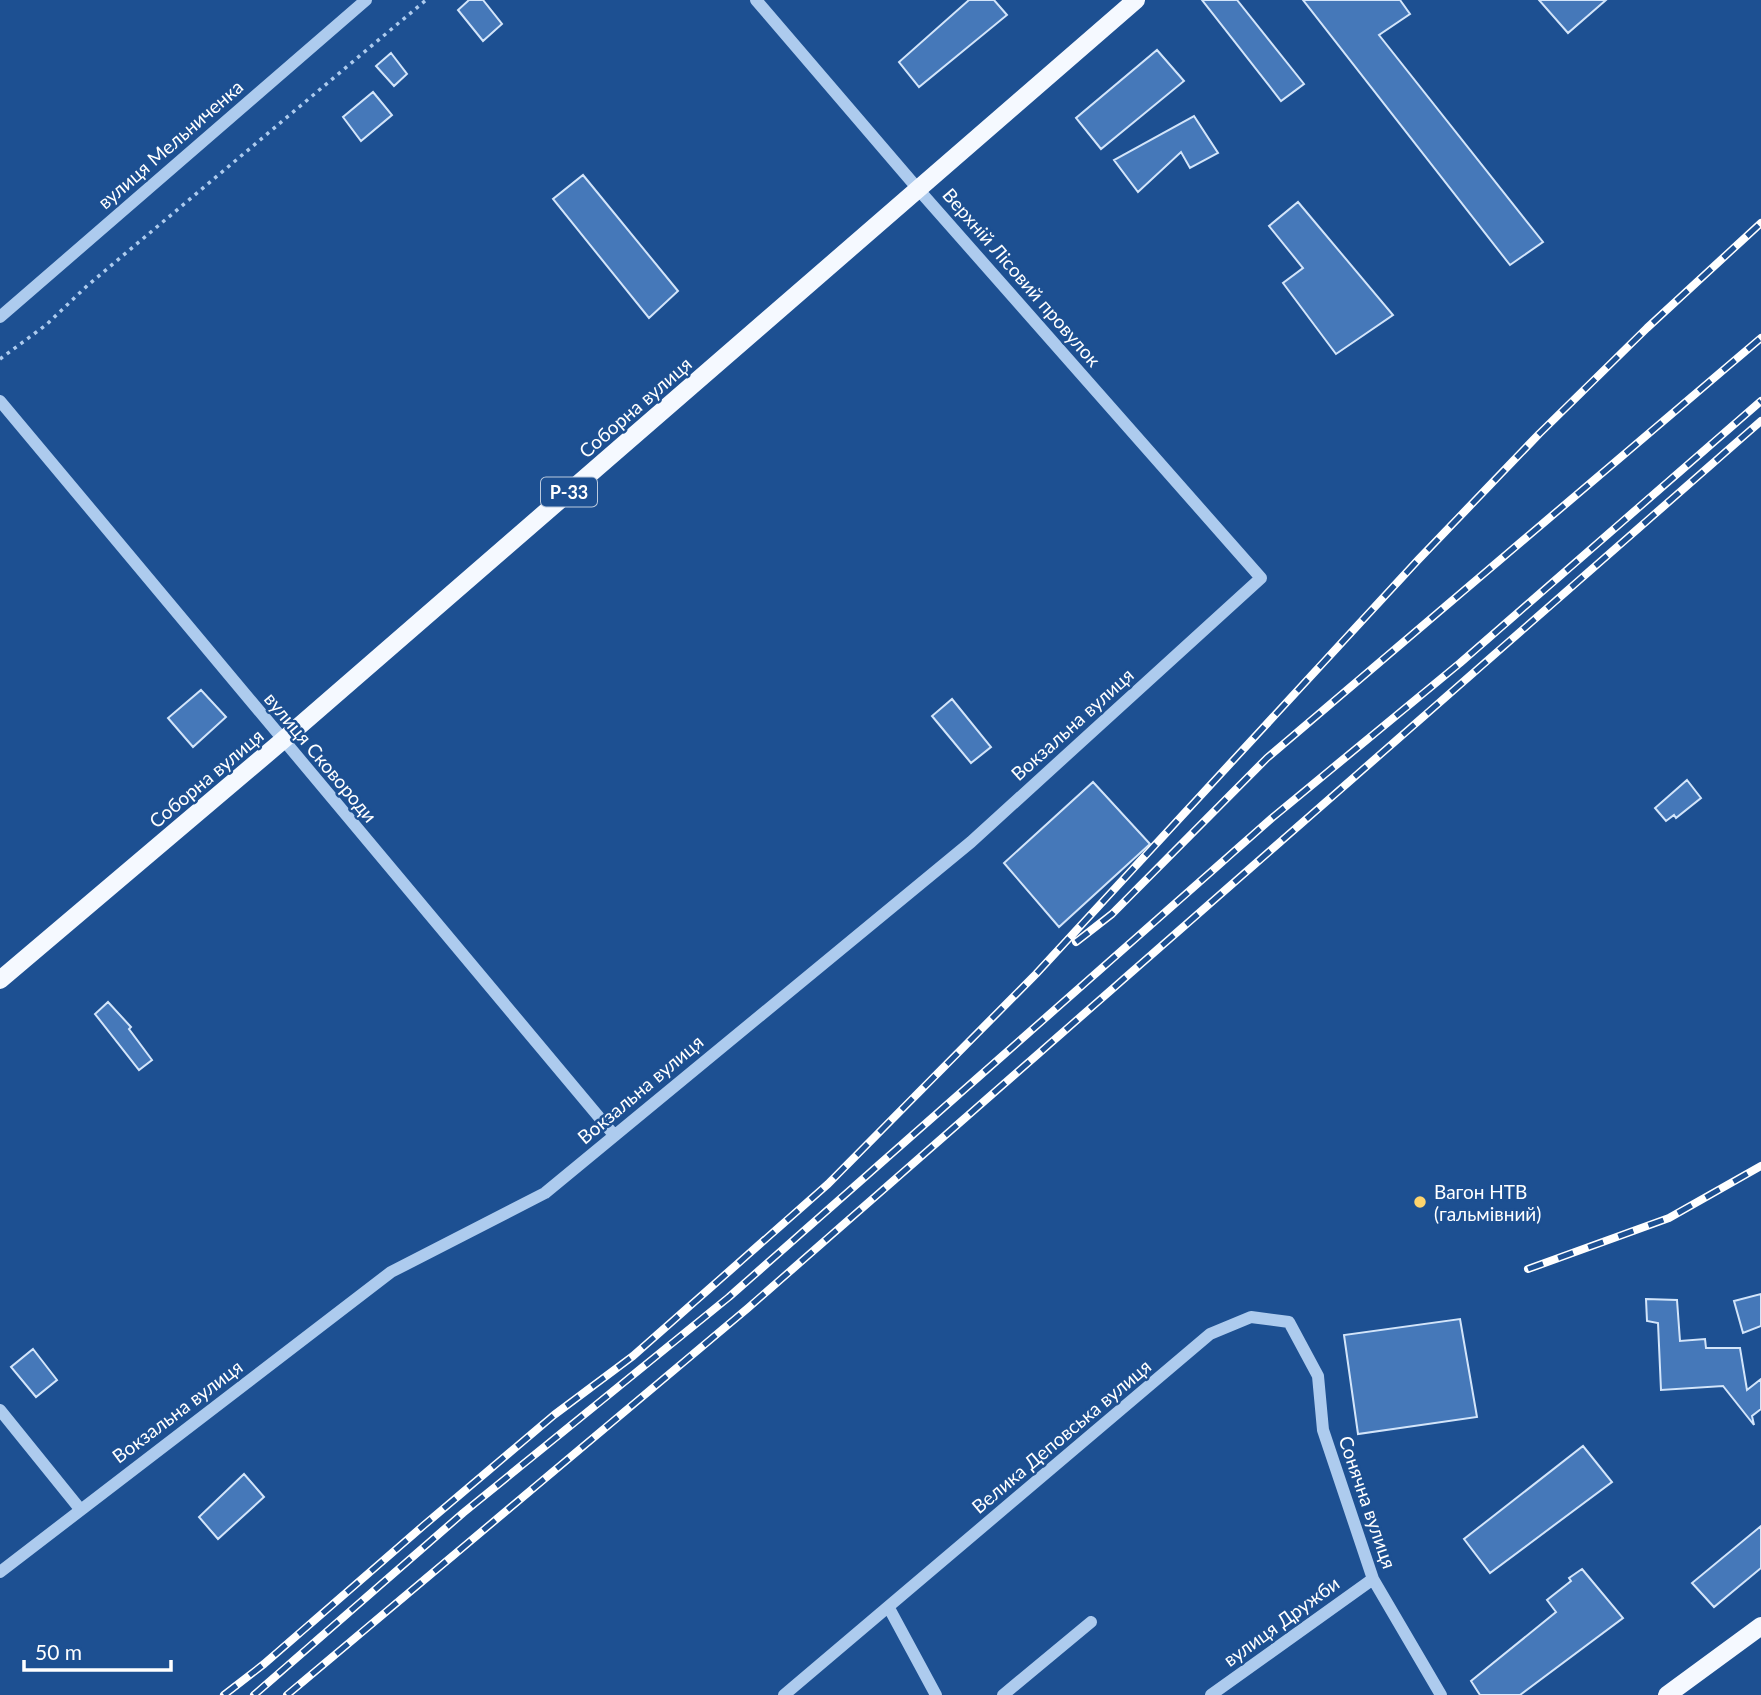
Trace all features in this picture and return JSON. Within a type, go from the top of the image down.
[{"type":"main road","name":"Соборна вулиця","points":[[0,980],[282,741],[1136,0]]},
{"type":"main road","points":[[1667,1695],[1761,1626]]},
{"type":"street","name":"вулиця Мельниченка","points":[[0,317],[366,0]]},
{"type":"street","name":"Верхній Лісовий провулок","points":[[756,0],[918,189],[1261,578]]},
{"type":"street","name":"вулиця Сковороди","points":[[0,401],[614,1135]]},
{"type":"street","name":"Вокзальна вулиця","points":[[0,1572],[391,1272],[545,1193],[971,842],[1261,578]]},
{"type":"street","name":"Велика Деповська вулиця","points":[[784,1695],[1210,1334],[1251,1317],[1289,1322],[1318,1376],[1324,1430]]},
{"type":"street","points":[[0,1410],[80,1509]]},
{"type":"street","name":"Сонячна вулиця","points":[[1324,1430],[1373,1578],[1441,1695]]},
{"type":"street","name":"вулиця Дружби","points":[[1211,1695],[1373,1578]]},
{"type":"street","points":[[889,1608],[936,1695]]},
{"type":"street","points":[[1003,1695],[1091,1622]]},
{"type":"path","points":[[0,359],[46,325],[88,285],[426,0]]},
{"type":"building","points":[[469,0],[483,0],[502,24],[483,41],[458,10]]},
{"type":"building","points":[[969,0],[994,0],[1007,15],[919,87],[899,62]]},
{"type":"building","points":[[1202,0],[1237,0],[1304,84],[1281,101]]},
{"type":"building","points":[[1303,0],[1400,0],[1410,14],[1379,35],[1543,242],[1510,265]]},
{"type":"building","points":[[1539,0],[1606,0],[1568,33]]},
{"type":"building","points":[[1157,50],[1184,81],[1101,149],[1076,118]]},
{"type":"building","points":[[391,53],[407,74],[394,86],[376,66]]},
{"type":"building","points":[[373,92],[392,115],[361,141],[343,117]]},
{"type":"building","points":[[1194,116],[1218,153],[1190,168],[1181,152],[1138,192],[1114,160]]},
{"type":"building","points":[[583,175],[678,291],[649,318],[553,199]]},
{"type":"building","points":[[1298,202],[1393,315],[1336,354],[1283,283],[1303,268],[1269,226]]},
{"type":"building","points":[[201,690],[226,717],[193,747],[168,718]]},
{"type":"building","points":[[952,699],[991,747],[971,763],[932,716]]},
{"type":"building","points":[[1687,780],[1701,798],[1676,818],[1674,815],[1666,821],[1655,808]]},
{"type":"building","points":[[1093,782],[1150,844],[1059,927],[1004,863]]},
{"type":"building","points":[[108,1002],[131,1027],[129,1029],[152,1060],[139,1070],[95,1014]]},
{"type":"building","points":[[1761,1294],[1761,1326],[1743,1333],[1734,1301]]},
{"type":"building","points":[[1646,1299],[1677,1300],[1680,1341],[1705,1339],[1706,1348],[1740,1348],[1747,1390],[1761,1379],[1761,1409],[1752,1416],[1754,1425],[1723,1386],[1661,1390],[1658,1323],[1647,1321]]},
{"type":"building","points":[[1460,1319],[1477,1417],[1358,1434],[1344,1335]]},
{"type":"building","points":[[33,1349],[57,1380],[36,1397],[11,1367]]},
{"type":"building","points":[[1583,1446],[1612,1482],[1490,1573],[1464,1539]]},
{"type":"building","points":[[244,1474],[264,1497],[218,1539],[199,1517]]},
{"type":"building","points":[[1761,1526],[1761,1568],[1714,1607],[1692,1583]]},
{"type":"building","points":[[1582,1569],[1623,1618],[1520,1695],[1480,1695],[1471,1681],[1556,1612],[1547,1600]]},
{"type":"railway","points":[[224,1695],[264,1664],[554,1415],[633,1356],[828,1184],[1036,974],[1418,560],[1539,434],[1647,328],[1761,223]]},
{"type":"railway","points":[[1076,942],[1112,914],[1267,758],[1761,338]]},
{"type":"railway","points":[[254,1695],[463,1513],[729,1297],[1272,818],[1460,663],[1761,401]]},
{"type":"railway","points":[[287,1695],[748,1308],[1761,421]]},
{"type":"railway","points":[[1528,1269],[1669,1218],[1761,1166]]},
{"type":"place","name":"Вагон НТВ (гальмівний)","points":[[1420,1202]]}]
